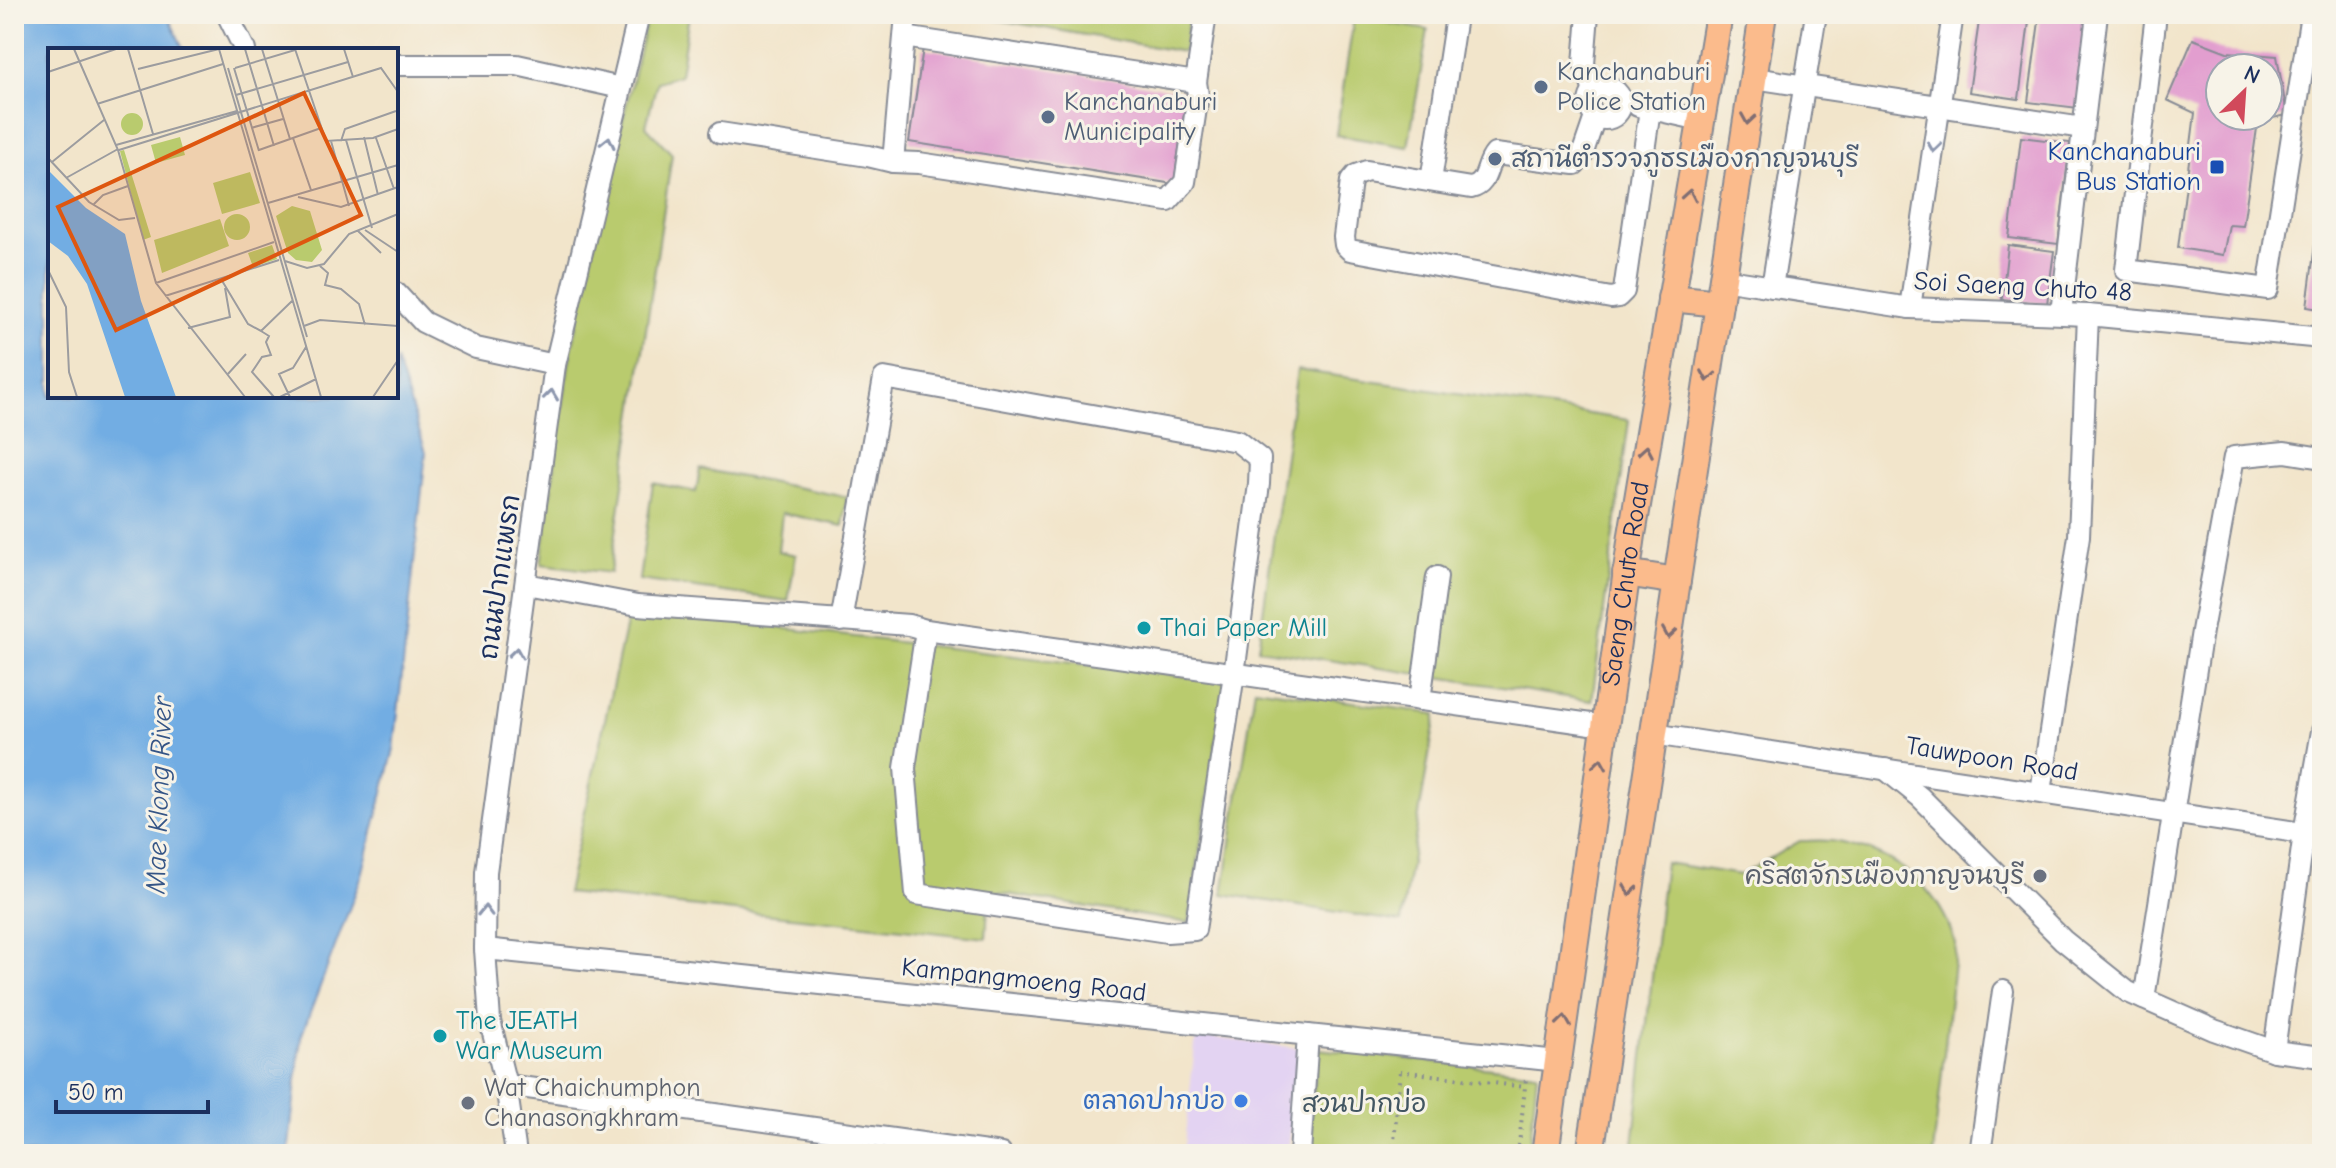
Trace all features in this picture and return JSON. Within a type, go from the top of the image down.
[{"type":"main road","name":"Saeng Chuto Road","points":[[1545,1154],[1626,573],[1719,14]]},
{"type":"main road","name":"Saeng Chuto Road","points":[[1590,1154],[1763,14]]},
{"type":"main road","points":[[1671,298],[1720,291]]},
{"type":"main road","points":[[1626,573],[1677,581]]},
{"type":"street","points":[[227,14],[244,48]]},
{"type":"street","name":"ถนนปากแพรก","points":[[516,1154],[506,1085],[490,1021],[485,949],[486,872],[555,365],[639,14]]},
{"type":"street","points":[[893,162],[906,14]]},
{"type":"street","points":[[720,133],[893,162],[919,163],[1168,201],[1185,182],[1206,14]]},
{"type":"street","points":[[1588,14],[1584,64],[1594,91]]},
{"type":"street","points":[[1772,287],[1816,14]]},
{"type":"street","points":[[1910,308],[1953,14]]},
{"type":"street","points":[[2061,313],[2097,14]]},
{"type":"street","points":[[2156,14],[2126,270],[2268,289],[2311,14]]},
{"type":"street","points":[[1431,181],[1455,23]]},
{"type":"street","points":[[904,37],[1196,82]]},
{"type":"street","points":[[398,65],[517,65],[621,88]]},
{"type":"street","points":[[1754,78],[2083,128]]},
{"type":"street","points":[[1602,87],[1612,88],[1619,94],[1622,103],[1620,112],[1613,119],[1595,117],[1589,109],[1589,99],[1594,91],[1602,87]]},
{"type":"street","points":[[1622,103],[1701,120]]},
{"type":"street","points":[[1595,117],[1582,155],[1575,164],[1495,154],[1478,186],[1471,188],[1367,171],[1356,175],[1351,181],[1345,245],[1350,250],[1618,297],[1624,291],[1650,109]]},
{"type":"street","name":"Soi Saeng Chuto 48","points":[[1720,291],[1772,287],[1910,308],[2061,313],[2322,338]]},
{"type":"street","points":[[398,295],[423,322],[476,348],[555,365]]},
{"type":"street","points":[[2041,792],[2079,536],[2088,315]]},
{"type":"street","points":[[841,621],[884,378],[1237,441],[1260,459],[1234,674],[1195,930],[1167,932],[916,894],[905,768],[926,630]]},
{"type":"street","points":[[2144,999],[2202,631],[2234,457],[2285,452],[2322,458]]},
{"type":"street","points":[[1420,700],[1437,577]]},
{"type":"street","points":[[526,584],[638,605],[909,625],[926,630],[1605,726]]},
{"type":"street","points":[[2274,1051],[2313,835],[2322,731]]},
{"type":"street","name":"Tauwpoon Road","points":[[1653,734],[2313,835]]},
{"type":"street","points":[[1885,769],[1920,797],[2063,940],[2128,992],[2214,1030],[2274,1051],[2322,1057]]},
{"type":"street","name":"Kampangmoeng Road","points":[[485,949],[1558,1061]]},
{"type":"street","points":[[1980,1154],[2003,991]]},
{"type":"street","points":[[1300,1154],[1308,1035]]},
{"type":"street","points":[[506,1085],[1001,1154]]},
{"type":"path","points":[[1393,1154],[1402,1045]]},
{"type":"path","points":[[1518,1154],[1527,1058]]},
{"type":"path","points":[[1400,1071],[1525,1087]]},
{"type":"shaded area","name":"ตลาดปากบ่อ","points":[[1196,1036],[1299,1048],[1288,1154],[1183,1154]]},
{"type":"green space","points":[[648,14],[689,14],[680,75],[657,82],[646,126],[672,154],[610,573],[541,564],[569,363]]},
{"type":"green space","points":[[963,14],[1189,14],[1184,52]]},
{"type":"green space","points":[[1354,17],[1428,30],[1408,147],[1336,135]]},
{"type":"green space","points":[[1297,370],[1629,420],[1592,701],[1258,649]]},
{"type":"green space","points":[[700,469],[847,497],[843,526],[782,513],[778,551],[796,555],[788,601],[639,580],[653,483],[696,492]]},
{"type":"green space","points":[[629,610],[1225,681],[1189,923],[989,891],[986,938],[567,893]]},
{"type":"green space","points":[[1255,688],[1436,714],[1401,922],[1223,894]]},
{"type":"green space","points":[[1800,841],[1833,841],[1886,858],[1924,887],[1947,922],[1956,944],[1933,1154],[1632,1154],[1665,863],[1741,875]]},
{"type":"green space","name":"สวนปากบ่อ","points":[[1318,1049],[1537,1073],[1529,1154],[1307,1154]]},
{"type":"water","name":"Mae Klong River","points":[[14,14],[167,14],[183,48],[48,48],[48,398],[398,398],[398,366],[426,452],[394,749],[362,875],[301,1037],[288,1154],[14,1154]]},
{"type":"building","points":[[1980,14],[2030,14],[2019,99],[1969,92]]},
{"type":"building","points":[[2040,14],[2090,14],[2078,108],[2028,102]]},
{"type":"building","points":[[2193,39],[2227,52],[2204,52],[2204,132],[2256,132],[2243,226],[2229,225],[2223,255],[2178,248],[2195,113],[2167,100]]},
{"type":"building","name":"Kanchanaburi Municipality","points":[[923,48],[1187,92],[1174,184],[909,142]]},
{"type":"building","points":[[2021,137],[2070,143],[2058,244],[2009,238]]},
{"type":"building","points":[[2322,205],[2320,309],[2307,307]]},
{"type":"building","points":[[2008,245],[2054,251],[2047,304],[2002,299]]},
{"type":"place","name":"Kanchanaburi Police Station","points":[[1541,87]]},
{"type":"place","name":"Kanchanaburi Municipality","points":[[1048,117]]},
{"type":"place","name":"สถานีตำรวจภูธรเมืองกาญจนบุรี","points":[[1495,159]]},
{"type":"place","name":"Kanchanaburi Bus Station","points":[[2217,167]]},
{"type":"place","name":"Thai Paper Mill","points":[[1144,628]]},
{"type":"place","name":"คริสตจักรเมืองกาญจนบุรี","points":[[2040,876]]},
{"type":"place","name":"The JEATH War Museum","points":[[440,1036]]},
{"type":"place","name":"ตลาดปากบ่อ","points":[[1241,1101]]},
{"type":"place","name":"Wat Chaichumphon Chanasongkhram","points":[[468,1103]]}]
